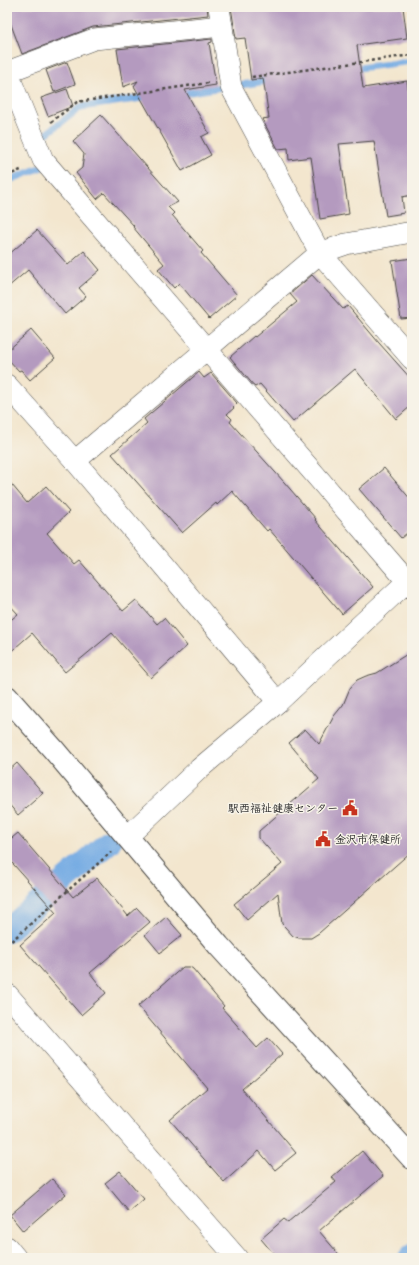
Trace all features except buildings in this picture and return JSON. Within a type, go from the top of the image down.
[{"type":"street","points":[[128,837],[200,769],[278,702],[410,582],[43,160],[7,72],[94,39],[220,16],[231,88],[320,253],[412,359]]},
{"type":"street","points":[[74,461],[320,253],[346,244],[412,232]]},
{"type":"street","points":[[7,385],[74,461],[278,702]]},
{"type":"street","points":[[7,697],[128,837],[219,946],[412,1158]]},
{"type":"street","points":[[7,994],[237,1258]]},
{"type":"street","points":[[7,1247],[16,1258]]},
{"type":"path","points":[[7,946],[128,837]]},
{"type":"waterway","points":[[351,69],[412,61]]},
{"type":"waterway","points":[[241,85],[273,80]]},
{"type":"waterway","points":[[177,94],[223,87]]},
{"type":"waterway","points":[[46,134],[81,107],[149,97]]},
{"type":"waterway","points":[[7,181],[42,167]]},
{"type":"waterway","points":[[7,931],[109,842]]},
{"type":"place","name":"駅西福祉健康センター","points":[[350,808]]},
{"type":"place","name":"金沢市保健所","points":[[323,839]]}]
